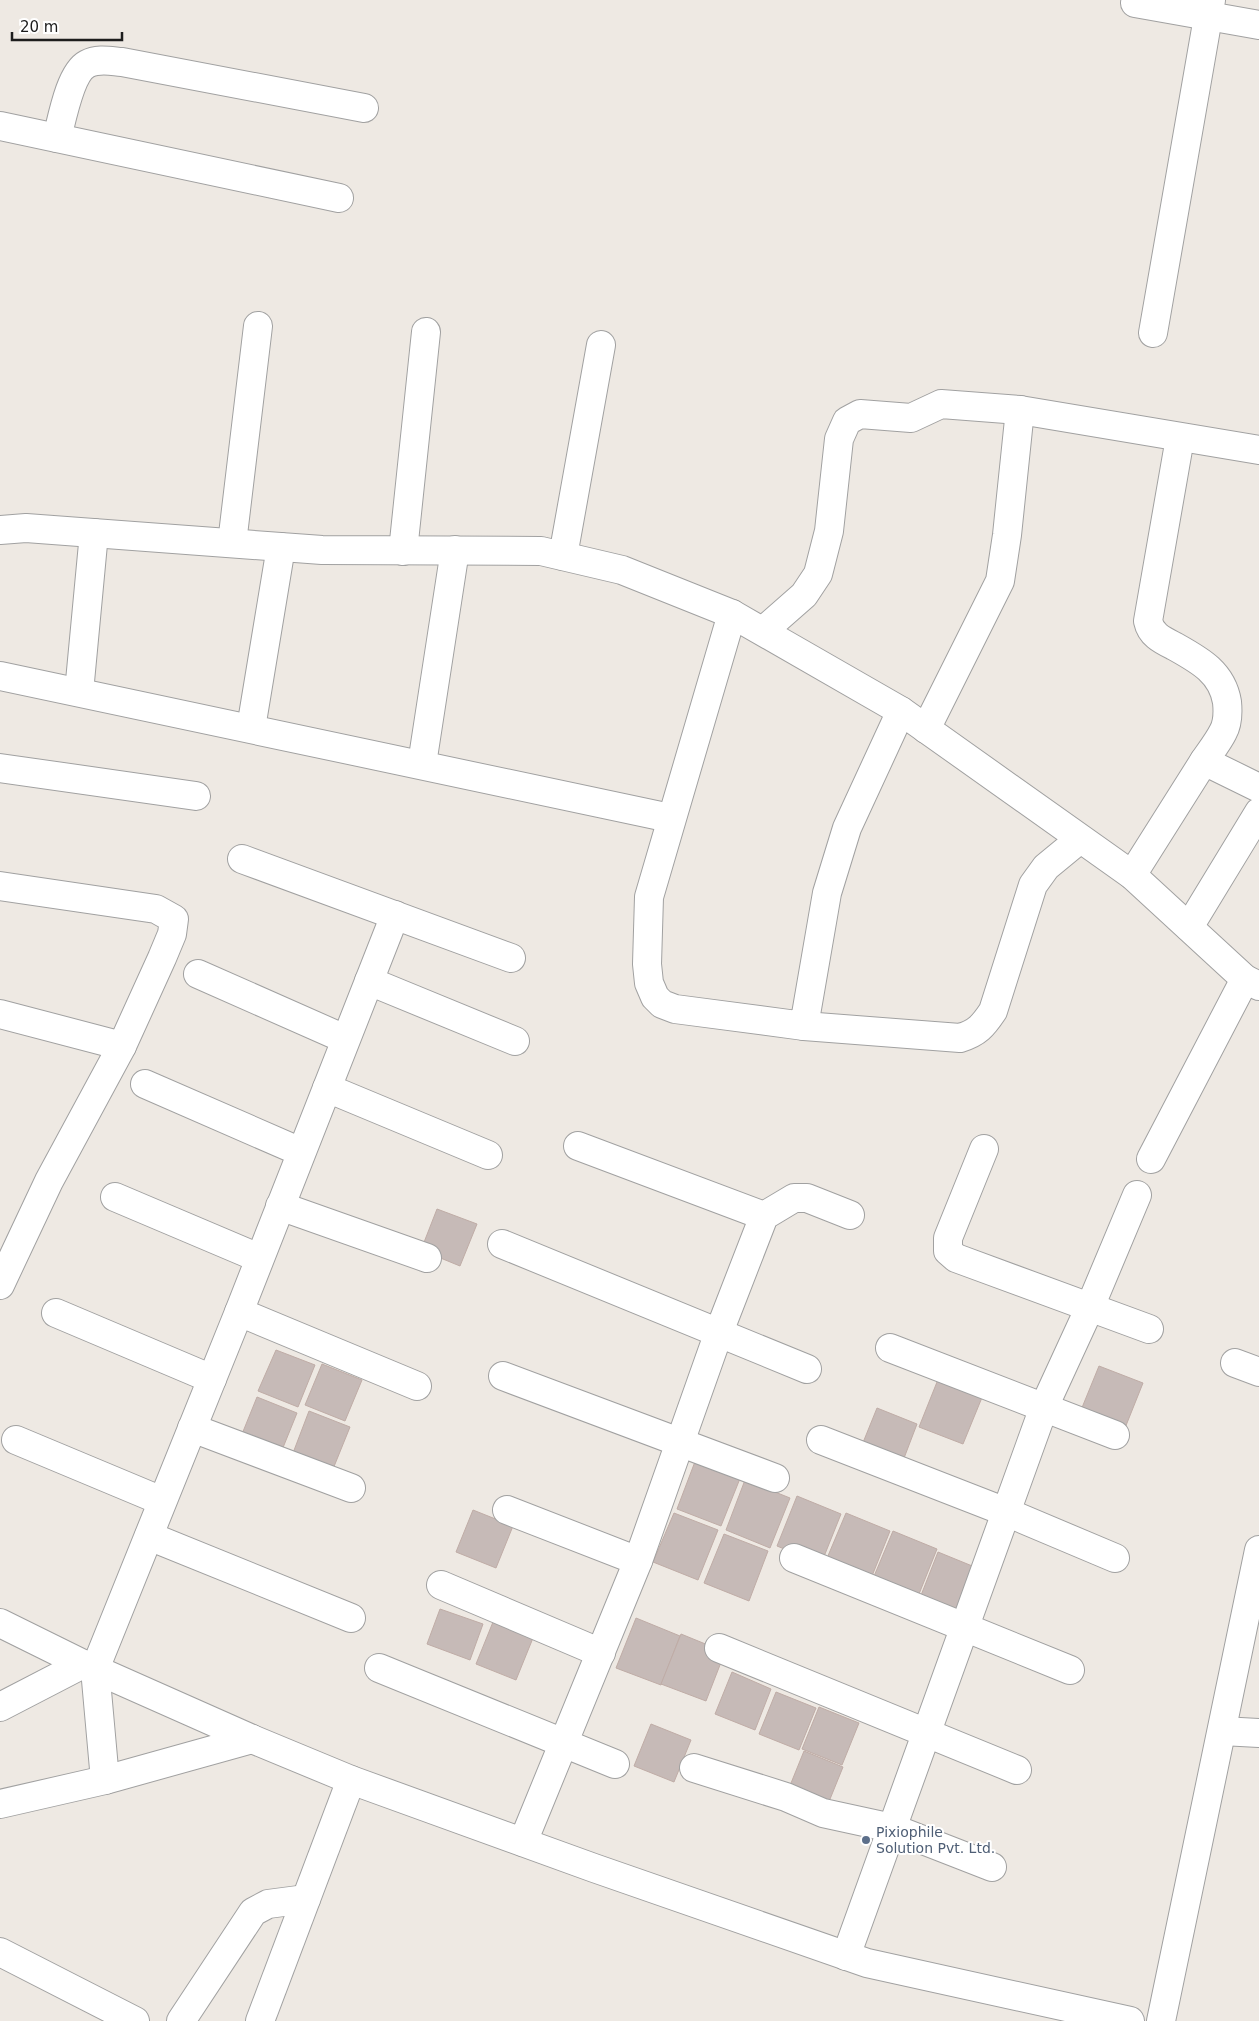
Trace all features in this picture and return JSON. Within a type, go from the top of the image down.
[{"type":"street","points":[[1135,3],[1210,8],[1259,25]]},
{"type":"street","points":[[1153,333],[1210,8]]},
{"type":"street","points":[[57,138],[76,74],[86,64],[99,60],[122,62],[364,108]]},
{"type":"street","points":[[0,126],[339,198]]},
{"type":"street","points":[[232,543],[258,326]]},
{"type":"street","points":[[403,550],[426,332]]},
{"type":"street","points":[[563,556],[601,345]]},
{"type":"street","points":[[763,631],[804,595],[818,574],[829,531],[839,439],[847,421],[860,414],[911,418],[941,404],[1020,410],[1259,450]]},
{"type":"street","points":[[926,729],[1000,581],[1007,535],[1020,410]]},
{"type":"street","points":[[1132,874],[1224,731],[1228,717],[1225,690],[1219,679],[1206,665],[1157,636],[1149,627],[1148,621],[1180,438]]},
{"type":"street","points":[[0,530],[26,528],[322,550],[541,551],[622,570],[732,614],[901,711],[1132,874],[1252,982],[1151,1158]]},
{"type":"street","points":[[78,692],[94,533]]},
{"type":"street","points":[[251,728],[281,547]]},
{"type":"street","points":[[422,764],[455,550]]},
{"type":"street","points":[[732,614],[648,897],[647,964],[649,984],[655,997],[662,1004],[675,1009],[804,1026],[960,1038],[974,1034],[984,1025],[993,1011],[1033,885],[1046,867],[1080,839]]},
{"type":"street","points":[[0,676],[670,818]]},
{"type":"street","points":[[804,1026],[827,893],[844,837],[901,711]]},
{"type":"street","points":[[1204,761],[1259,788]]},
{"type":"street","points":[[0,768],[196,796]]},
{"type":"street","points":[[1189,927],[1259,812]]},
{"type":"street","points":[[242,858],[511,958]]},
{"type":"street","points":[[0,886],[156,909],[174,919],[172,934],[122,1046],[49,1181],[0,1285]]},
{"type":"street","points":[[106,1780],[89,1667],[149,1536],[395,915]]},
{"type":"street","points":[[198,974],[346,1039]]},
{"type":"street","points":[[369,981],[515,1041]]},
{"type":"street","points":[[0,1014],[122,1046]]},
{"type":"street","points":[[145,1084],[301,1152]]},
{"type":"street","points":[[327,1088],[488,1155]]},
{"type":"street","points":[[578,1146],[764,1216]]},
{"type":"street","points":[[984,1149],[948,1238],[948,1251],[956,1258],[1149,1329]]},
{"type":"street","points":[[846,1956],[1044,1407],[1090,1307],[1137,1195]]},
{"type":"street","points":[[115,1197],[259,1258]]},
{"type":"street","points":[[523,1842],[638,1560],[719,1332],[764,1216],[794,1198],[807,1198],[850,1215]]},
{"type":"street","points":[[280,1206],[427,1258]]},
{"type":"street","points":[[502,1244],[807,1369]]},
{"type":"street","points":[[239,1312],[417,1386]]},
{"type":"street","points":[[56,1314],[212,1378]]},
{"type":"street","points":[[890,1348],[1115,1435]]},
{"type":"street","points":[[502,1376],[775,1478]]},
{"type":"street","points":[[192,1428],[351,1488]]},
{"type":"street","points":[[16,1440],[162,1501]]},
{"type":"street","points":[[821,1440],[1006,1512],[1116,1558]]},
{"type":"street","points":[[508,1510],[638,1560]]},
{"type":"street","points":[[149,1536],[351,1618]]},
{"type":"street","points":[[1161,2021],[1259,1550]]},
{"type":"street","points":[[794,1558],[1070,1670]]},
{"type":"street","points":[[441,1585],[601,1653]]},
{"type":"street","points":[[0,1623],[89,1667],[252,1739],[351,1780],[846,1956],[867,1963],[1130,2021]]},
{"type":"street","points":[[719,1648],[1016,1770]]},
{"type":"street","points":[[0,1707],[89,1667]]},
{"type":"street","points":[[379,1668],[615,1764]]},
{"type":"street","points":[[1222,1731],[1259,1733]]},
{"type":"street","points":[[0,1804],[106,1780],[252,1739]]},
{"type":"street","points":[[694,1768],[786,1796],[823,1813],[892,1828],[992,1867]]},
{"type":"street","points":[[260,2021],[351,1780]]},
{"type":"street","points":[[181,2021],[252,1912],[268,1904],[306,1899]]},
{"type":"street","points":[[0,1952],[98,2013],[135,2021]]},
{"type":"building","points":[[437,1209],[477,1224],[460,1266],[421,1250]]},
{"type":"building","points":[[276,1350],[315,1365],[298,1407],[258,1391]]},
{"type":"building","points":[[322,1364],[362,1380],[345,1421],[305,1405]]},
{"type":"building","points":[[1099,1366],[1143,1383],[1123,1433],[1079,1415]]},
{"type":"building","points":[[939,1377],[983,1395],[963,1444],[919,1427]]},
{"type":"building","points":[[257,1397],[297,1413],[280,1455],[240,1439]]},
{"type":"building","points":[[877,1408],[917,1424],[901,1466],[860,1450]]},
{"type":"building","points":[[309,1411],[350,1427],[333,1469],[293,1453]]},
{"type":"building","points":[[696,1459],[741,1476],[721,1526],[677,1509]]},
{"type":"building","points":[[745,1480],[790,1498],[770,1548],[726,1530]]},
{"type":"building","points":[[797,1496],[841,1514],[821,1564],[777,1546]]},
{"type":"building","points":[[473,1510],[513,1526],[496,1568],[456,1552]]},
{"type":"building","points":[[674,1513],[718,1530],[698,1580],[653,1562]]},
{"type":"building","points":[[846,1513],[890,1531],[870,1581],[825,1563]]},
{"type":"building","points":[[893,1531],[937,1549],[917,1599],[872,1581]]},
{"type":"building","points":[[724,1534],[768,1551],[749,1601],[704,1583]]},
{"type":"building","points":[[938,1552],[982,1570],[962,1620],[918,1603]]},
{"type":"building","points":[[440,1609],[483,1624],[470,1660],[427,1644]]},
{"type":"building","points":[[636,1618],[680,1636],[661,1685],[616,1668]]},
{"type":"building","points":[[493,1622],[533,1638],[516,1680],[476,1664]]},
{"type":"building","points":[[681,1634],[725,1652],[706,1701],[661,1684]]},
{"type":"building","points":[[732,1672],[771,1689],[755,1730],[715,1714]]},
{"type":"building","points":[[776,1692],[816,1708],[799,1750],[759,1734]]},
{"type":"building","points":[[819,1707],[859,1723],[842,1765],[802,1749]]},
{"type":"building","points":[[651,1724],[691,1740],[674,1782],[634,1766]]},
{"type":"building","points":[[804,1751],[843,1767],[826,1809],[787,1793]]},
{"type":"place","name":"Pixiophile Solution Pvt. Ltd.","points":[[866,1840]]}]
